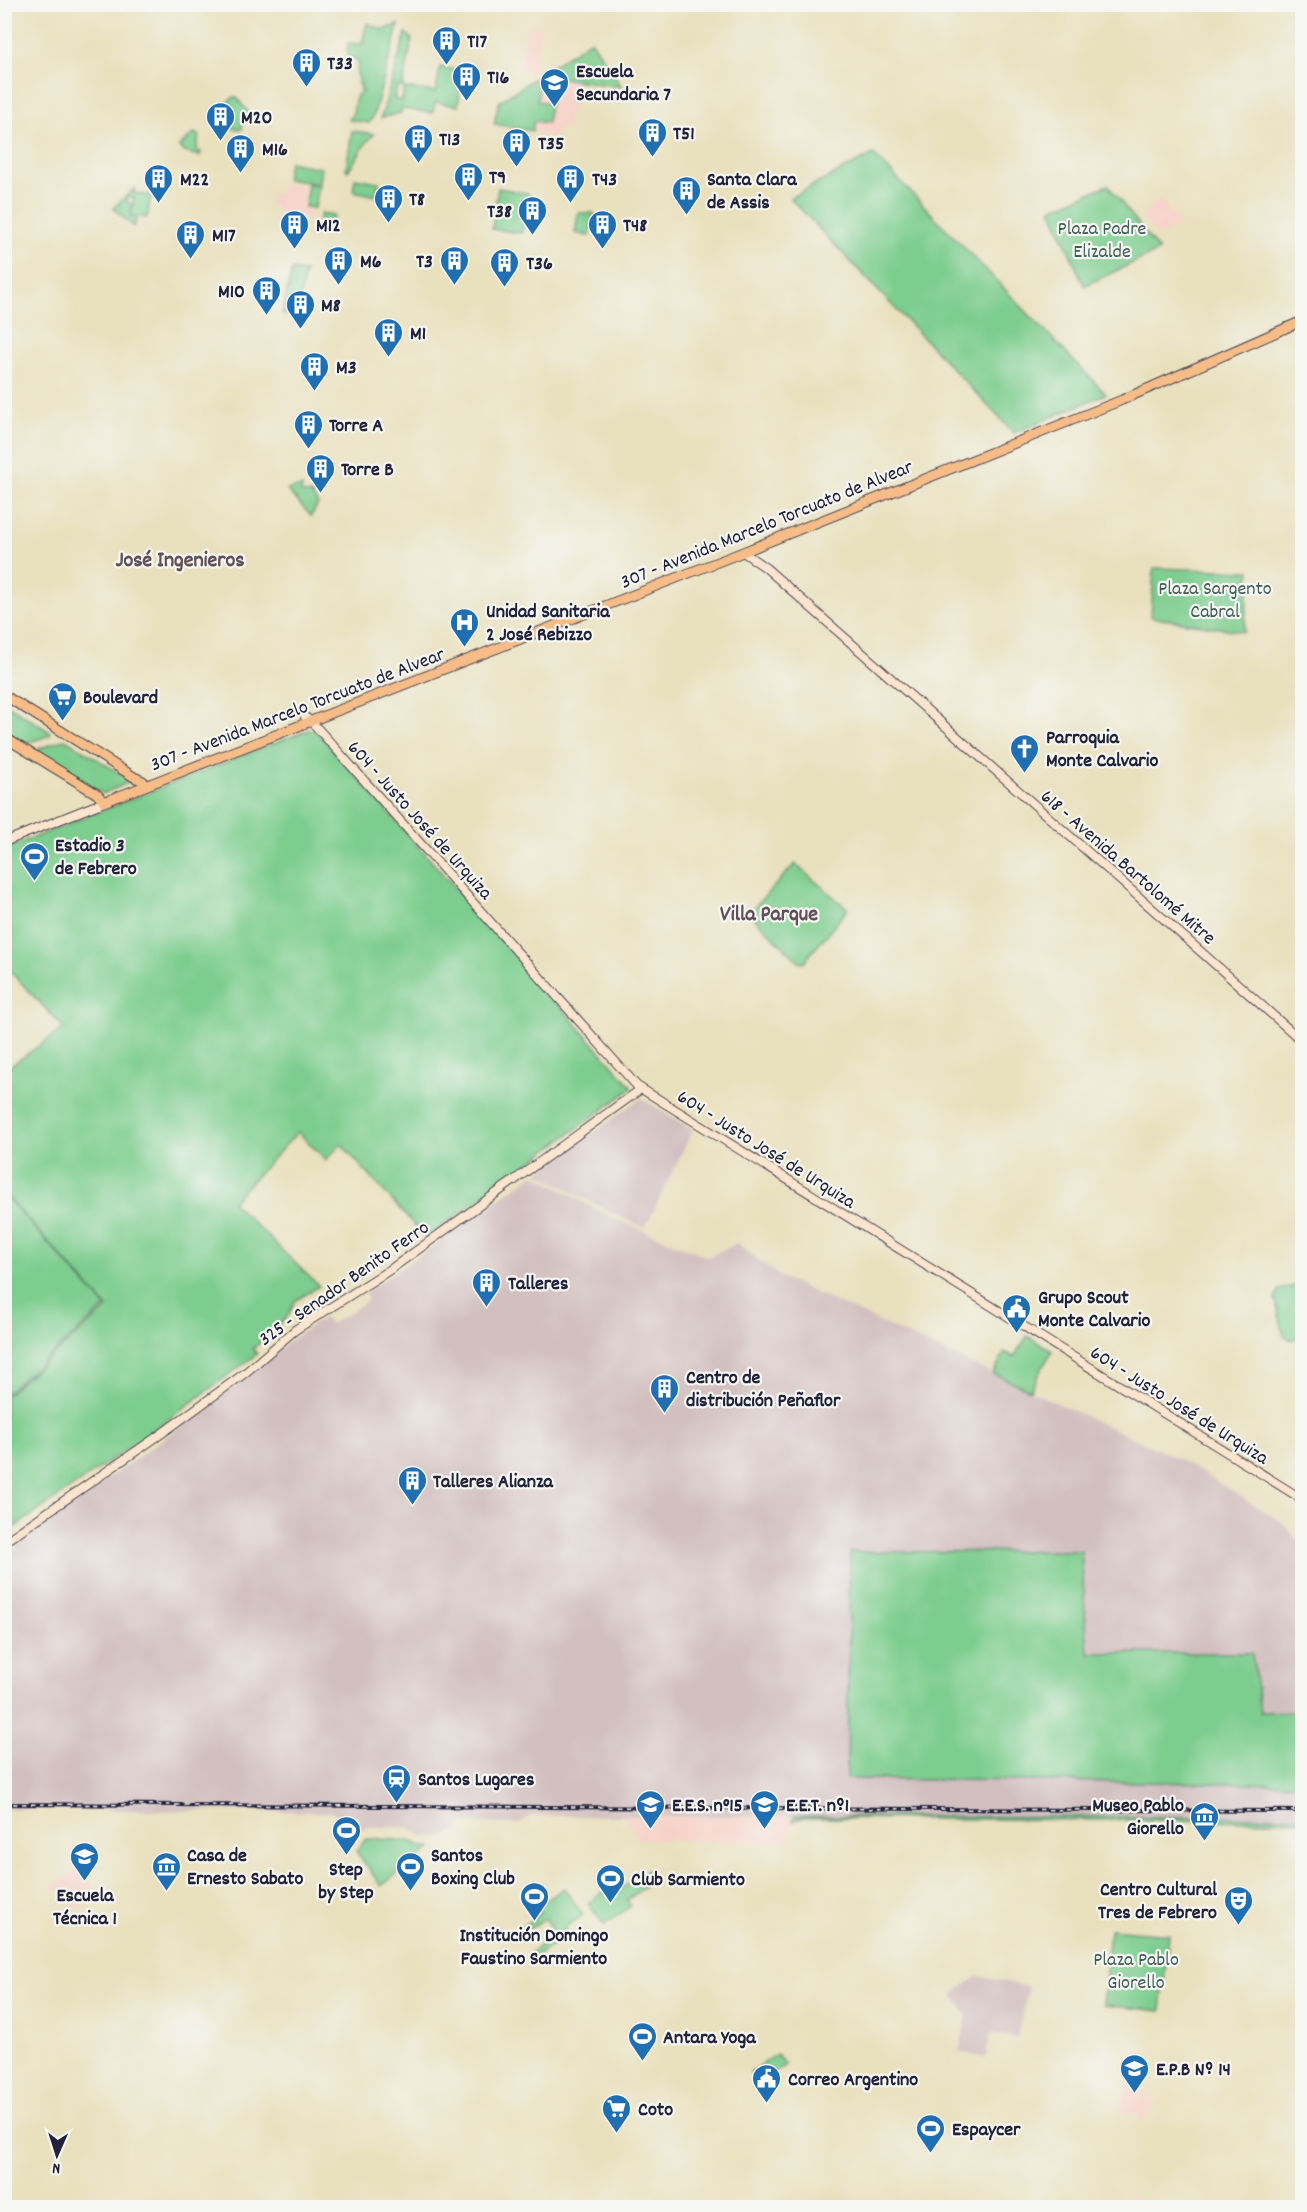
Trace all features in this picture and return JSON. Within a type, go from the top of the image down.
[{"type":"main road","name":"307 - Avenida Marcelo Torcuato de Alvear","points":[[742,551],[1119,397],[1302,316]]},
{"type":"main road","name":"307 - Avenida Marcelo Torcuato de Alvear","points":[[4,837],[742,551],[1122,400],[1302,321]]},
{"type":"main road","name":"618 - Avenida Bartolomé Mitre","points":[[742,551],[766,568],[1302,1041]]},
{"type":"main road","points":[[4,695],[143,781]]},
{"type":"main road","name":"307 - Avenida Marcelo Torcuato de Alvear","points":[[4,842],[143,781],[308,719]]},
{"type":"main road","name":"604 - Justo José de Urquiza","points":[[308,719],[641,1089],[1302,1499]]},
{"type":"main road","points":[[4,737],[103,800]]},
{"type":"main road","name":"325 - Senador Benito Ferro","points":[[4,1542],[245,1373],[295,1330],[399,1264],[641,1089]]},
{"type":"shaded area","points":[[527,25],[541,27],[534,72],[519,70]]},
{"type":"shaded area","name":"Escuela Secundaria 7","points":[[541,75],[579,81],[576,102],[570,112],[567,130],[560,129],[555,137],[536,134],[537,129],[533,128]]},
{"type":"shaded area","points":[[282,184],[305,188],[302,201],[305,201],[304,208],[311,213],[311,217],[276,211],[276,207],[270,207],[271,194],[279,195]]},
{"type":"shaded area","points":[[1161,199],[1180,224],[1159,237],[1141,216]]},
{"type":"shaded area","points":[[641,1098],[693,1130],[645,1228],[614,1215],[538,1173]]},
{"type":"shaded area","points":[[534,1174],[609,1216],[708,1257],[739,1242],[740,1246],[781,1277],[1179,1459],[1282,1522],[1302,1546],[1302,1817],[530,1816],[520,1824],[465,1823],[446,1837],[422,1836],[409,1827],[364,1827],[358,1834],[350,1834],[334,1812],[5,1809],[5,1550],[17,1549],[17,1541],[136,1459],[246,1378],[288,1342],[323,1318],[331,1324],[368,1301],[365,1292]]},
{"type":"shaded area","points":[[623,1816],[791,1817],[791,1839],[789,1841],[640,1840]]},
{"type":"shaded area","points":[[80,1868],[99,1896],[77,1910],[61,1889],[56,1892],[52,1887]]},
{"type":"shaded area","points":[[978,1976],[1028,1988],[1017,2038],[991,2033],[985,2058],[959,2052],[967,2016],[953,1994]]},
{"type":"shaded area","name":"E.P.B Nº 14","points":[[1131,2081],[1157,2106],[1141,2121],[1139,2114],[1121,2111],[1128,2082]]},
{"type":"shaded area","points":[[1129,2196],[1175,2207],[1126,2207]]},
{"type":"green space","points":[[367,23],[384,30],[399,24],[373,117],[369,123],[349,120],[353,113],[356,96],[363,91],[359,90],[361,84],[358,84],[358,60],[347,56],[348,43],[362,44]]},
{"type":"green space","points":[[406,33],[412,39],[403,87],[397,87],[394,99],[402,101],[404,88],[436,92],[440,67],[463,71],[458,106],[435,102],[433,113],[401,109],[401,113],[381,118]]},
{"type":"green space","points":[[591,40],[622,87],[542,75],[537,101],[550,103],[547,123],[534,121],[532,131],[494,124],[499,102]]},
{"type":"green space","points":[[234,97],[249,113],[243,118],[242,129],[228,128],[229,117],[218,116],[218,110]]},
{"type":"green space","points":[[352,131],[374,134],[348,171],[346,169]]},
{"type":"green space","points":[[194,133],[199,136],[197,150],[201,152],[200,156],[184,152],[179,147]]},
{"type":"green space","points":[[873,154],[1106,394],[1014,433],[790,198]]},
{"type":"green space","points":[[289,162],[321,168],[319,184],[286,179]]},
{"type":"green space","points":[[355,178],[379,182],[377,196],[353,191]]},
{"type":"green space","points":[[308,184],[319,186],[315,208],[305,207]]},
{"type":"green space","name":"Plaza Padre Elizalde","points":[[1108,185],[1159,251],[1084,286],[1051,209]]},
{"type":"green space","points":[[135,188],[134,193],[151,195],[147,218],[131,216],[134,198],[128,197],[127,202],[132,204],[130,217],[137,219],[134,227],[113,208]]},
{"type":"green space","points":[[498,188],[528,193],[522,233],[492,229]]},
{"type":"green space","points":[[321,213],[334,215],[330,235],[317,233]]},
{"type":"green space","points":[[578,213],[594,213],[590,236],[575,233]]},
{"type":"green space","points":[[292,270],[305,272],[296,317],[282,314]]},
{"type":"green space","points":[[302,487],[301,493],[311,494],[318,504],[311,516],[287,490]]},
{"type":"green space","name":"Plaza Sargento Cabral","points":[[1154,568],[1250,571],[1244,632],[1151,617]]},
{"type":"green space","points":[[4,703],[50,732],[50,735],[25,744],[5,731]]},
{"type":"green space","points":[[308,730],[315,730],[631,1086],[631,1089],[426,1238],[341,1144],[326,1160],[298,1132],[232,1202],[319,1286],[295,1301],[288,1316],[253,1349],[257,1354],[150,1433],[9,1529],[5,1525],[5,1396],[108,1308],[5,1194],[5,1070],[64,1028],[5,966],[4,849]]},
{"type":"green space","points":[[65,739],[132,781],[103,794],[37,752],[38,749]]},
{"type":"green space","points":[[795,864],[848,909],[804,962],[800,963],[749,913]]},
{"type":"green space","points":[[5,1196],[106,1307],[5,1394]]},
{"type":"green space","points":[[1302,1284],[1302,1337],[1290,1340],[1284,1336],[1275,1298],[1279,1290]]},
{"type":"green space","points":[[1027,1336],[1052,1351],[1030,1390],[993,1374],[1005,1352],[1014,1357]]},
{"type":"green space","points":[[1081,1551],[1088,1653],[1252,1653],[1260,1712],[1302,1711],[1302,1784],[847,1779],[850,1552]]},
{"type":"green space","points":[[794,1816],[1302,1817],[1302,1821],[801,1818],[793,1821]]},
{"type":"green space","points":[[366,1839],[410,1840],[421,1847],[433,1847],[381,1886],[356,1851]]},
{"type":"green space","name":"Club Sarmiento","points":[[647,1870],[654,1880],[627,1900],[631,1906],[604,1925],[588,1903],[615,1884],[620,1889]]},
{"type":"green space","points":[[564,1888],[583,1915],[564,1928],[568,1934],[533,1959],[529,1954],[556,1934],[545,1918],[518,1937],[514,1932],[541,1913],[537,1907]]},
{"type":"green space","name":"Plaza Pablo Giorello","points":[[1110,1929],[1169,1934],[1161,2011],[1103,2005]]},
{"type":"green space","points":[[777,2054],[785,2065],[758,2084],[750,2073]]},
{"type":"railway","points":[[4,1804],[1302,1811]]},
{"type":"place","name":"T17","points":[[446,66]]},
{"type":"place","name":"T33","points":[[306,88]]},
{"type":"place","name":"T16","points":[[466,102]]},
{"type":"place","name":"Escuela Secundaria 7","points":[[555,108]]},
{"type":"place","name":"M20","points":[[220,142]]},
{"type":"place","name":"T51","points":[[652,158]]},
{"type":"place","name":"T13","points":[[418,164]]},
{"type":"place","name":"T35","points":[[517,168]]},
{"type":"place","name":"M16","points":[[241,174]]},
{"type":"place","name":"T9","points":[[468,202]]},
{"type":"place","name":"M22","points":[[159,204]]},
{"type":"place","name":"T43","points":[[571,204]]},
{"type":"place","name":"Santa Clara de Assis","points":[[686,216]]},
{"type":"place","name":"T8","points":[[388,224]]},
{"type":"place","name":"T38","points":[[533,236]]},
{"type":"place","name":"M12","points":[[295,250]]},
{"type":"place","name":"T48","points":[[602,250]]},
{"type":"place","name":"M17","points":[[191,260]]},
{"type":"place","name":"M6","points":[[339,286]]},
{"type":"place","name":"T3","points":[[454,286]]},
{"type":"place","name":"T36","points":[[505,288]]},
{"type":"place","name":"M10","points":[[266,316]]},
{"type":"place","name":"M8","points":[[300,330]]},
{"type":"place","name":"M1","points":[[389,358]]},
{"type":"place","name":"M3","points":[[315,392]]},
{"type":"place","name":"Torre A","points":[[308,450]]},
{"type":"place","name":"Torre B","points":[[320,494]]},
{"type":"place","name":"Unidad Sanitaria 2 José Rebizzo","points":[[465,648]]},
{"type":"place","name":"Boulevard","points":[[62,722]]},
{"type":"place","name":"Parroquia Monte Calvario","points":[[1025,774]]},
{"type":"place","name":"Estadio 3 de Febrero","points":[[34,882]]},
{"type":"place","name":"Talleres","points":[[487,1308]]},
{"type":"place","name":"Grupo Scout Monte Calvario","points":[[1017,1334]]},
{"type":"place","name":"Centro de distribución Peñaflor","points":[[665,1414]]},
{"type":"place","name":"Talleres Alianza","points":[[412,1506]]},
{"type":"place","name":"Santos Lugares","points":[[397,1804]]},
{"type":"place","name":"E.E.S. n°15","points":[[651,1830]]},
{"type":"place","name":"E.E.T. nº1","points":[[765,1830]]},
{"type":"place","name":"Museo Pablo Giorello","points":[[1205,1842]]},
{"type":"place","name":"Step by Step","points":[[346,1856]]},
{"type":"place","name":"Escuela Técnica 1","points":[[85,1882]]},
{"type":"place","name":"Casa de Ernesto Sabato","points":[[166,1892]]},
{"type":"place","name":"Santos Boxing Club","points":[[410,1892]]},
{"type":"place","name":"Club Sarmiento","points":[[610,1904]]},
{"type":"place","name":"Institución Domingo Faustino Sarmiento","points":[[534,1922]]},
{"type":"place","name":"Centro Cultural Tres de Febrero","points":[[1238,1926]]},
{"type":"place","name":"Antara Yoga","points":[[642,2062]]},
{"type":"place","name":"E.P.B Nº 14","points":[[1135,2094]]},
{"type":"place","name":"Correo Argentino","points":[[767,2104]]},
{"type":"place","name":"Coto","points":[[617,2134]]},
{"type":"place","name":"Espaycer","points":[[931,2154]]},
{"type":"district","name":"José Ingenieros","points":[[180,558]]},
{"type":"district","name":"Villa Parque","points":[[769,912]]}]
